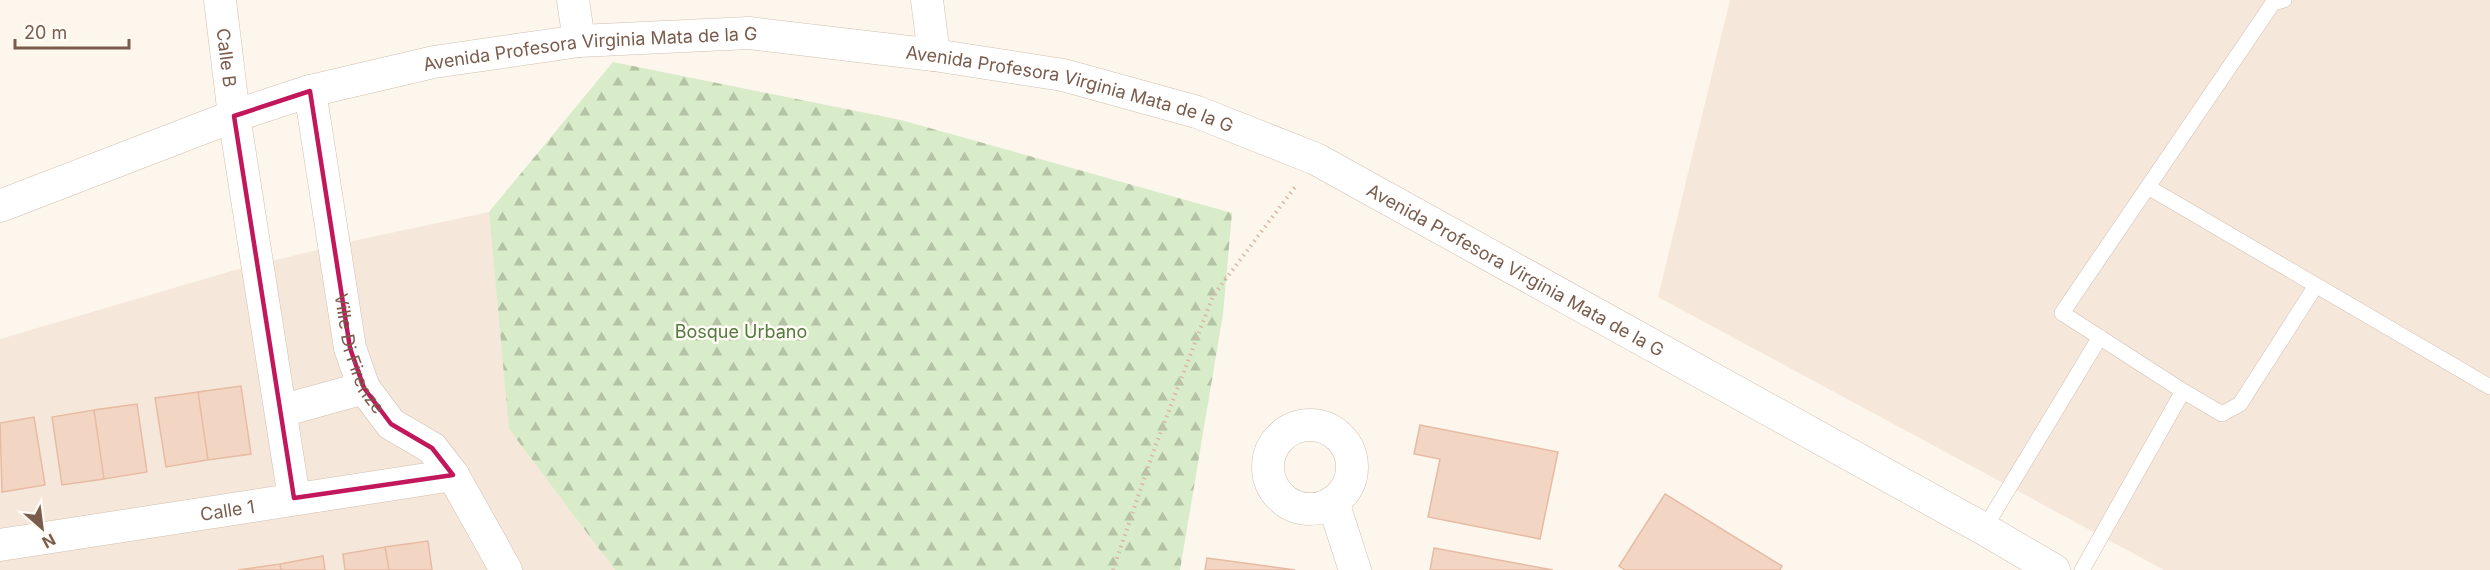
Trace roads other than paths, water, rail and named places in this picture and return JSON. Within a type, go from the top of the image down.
[{"type":"street","name":"Calle B","points":[[220,0],[234,116]]},
{"type":"street","points":[[573,0],[579,40]]},
{"type":"street","points":[[927,0],[934,55]]},
{"type":"street","name":"Avenida Profesora Virginia Mata de la G","points":[[0,206],[234,116],[310,91],[434,62],[579,40],[749,33],[934,55],[1064,75],[1197,112],[1316,159],[2054,570]]},
{"type":"street","name":"Ville Di Firenze","points":[[310,91],[350,348],[364,388],[391,424],[432,448],[453,475],[506,570]]},
{"type":"street","points":[[234,116],[294,498]]},
{"type":"street","points":[[281,411],[364,388]]},
{"type":"street","name":"Calle 1","points":[[0,545],[453,475]]},
{"type":"street","points":[[1333,502],[1355,570]]},
{"type":"lane","points":[[2275,1],[2062,313],[2182,391],[2222,414],[2240,404],[2316,286]]},
{"type":"lane","points":[[2148,187],[2490,387]]},
{"type":"lane","points":[[1984,529],[2100,337]]},
{"type":"lane","points":[[2082,570],[2182,391]]},
{"type":"park label","name":"Bosque Urbano","points":[[741,331]]}]
